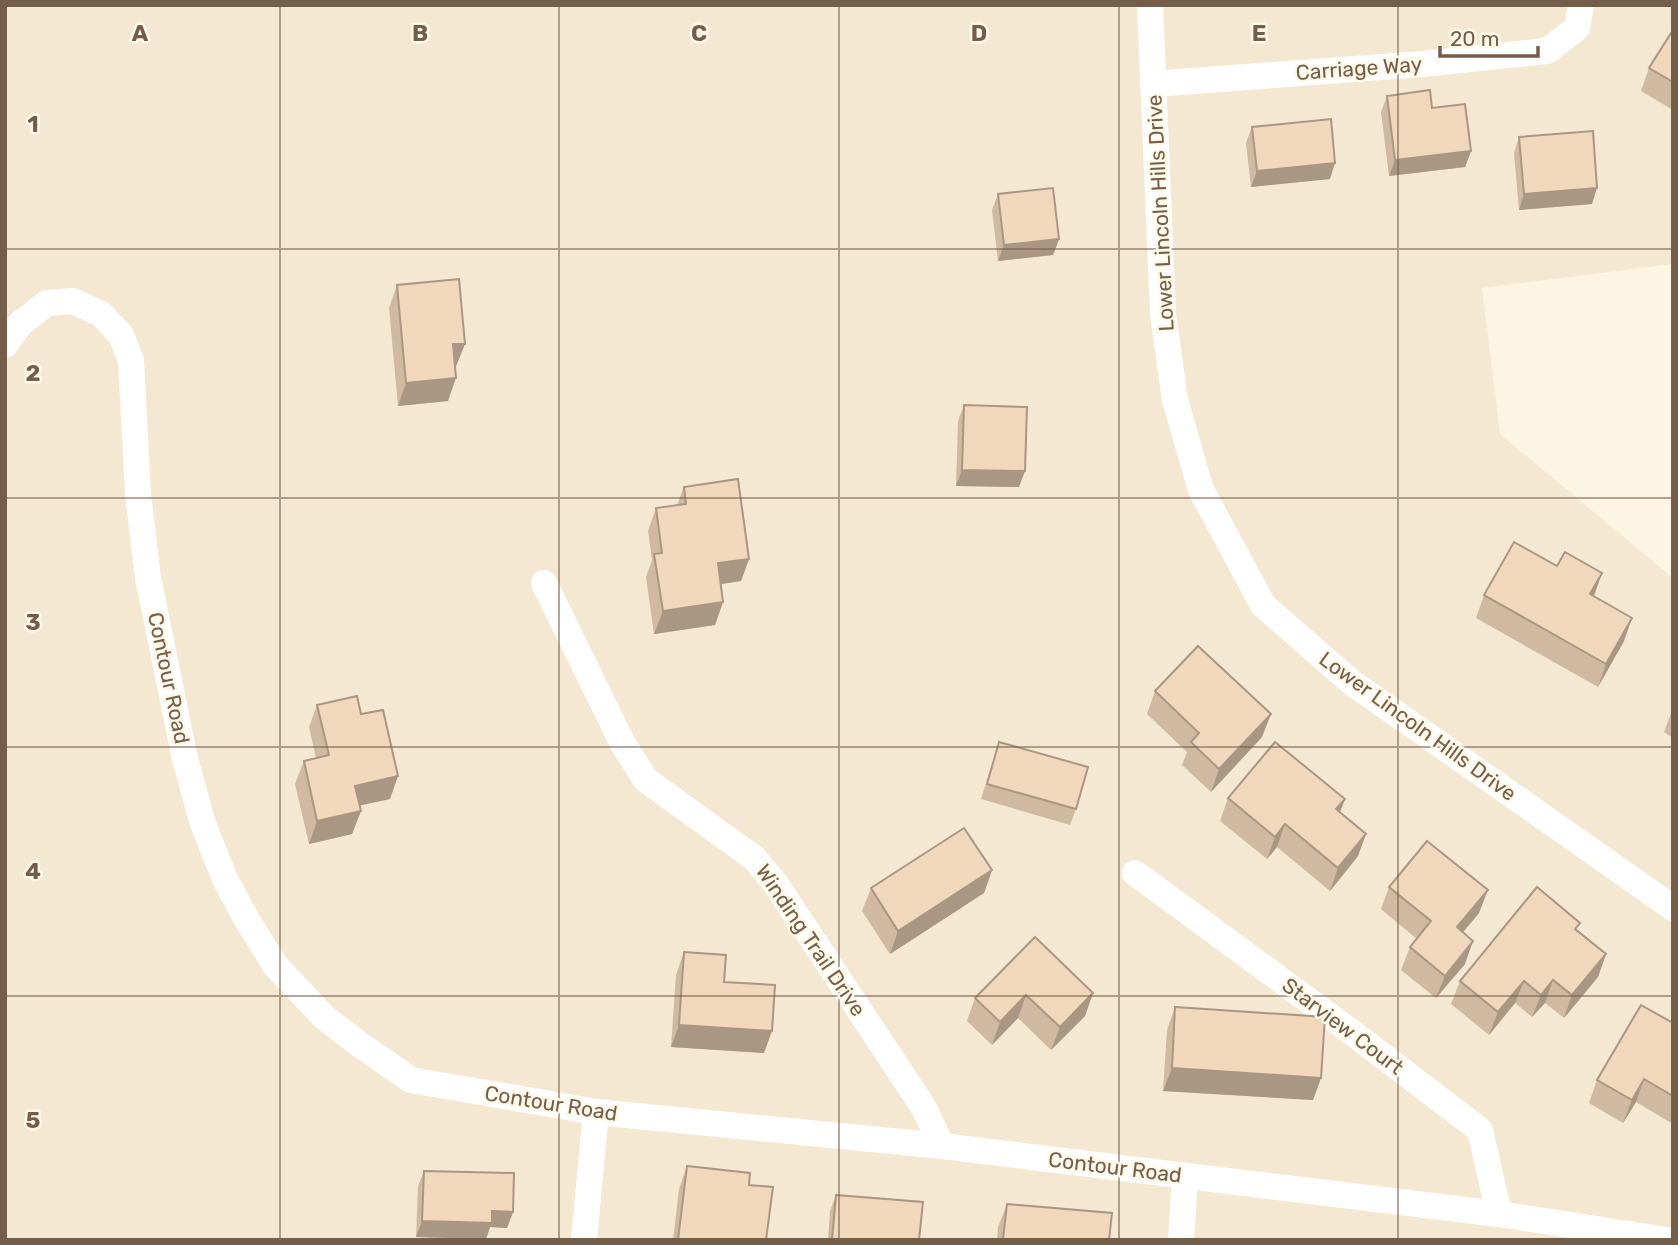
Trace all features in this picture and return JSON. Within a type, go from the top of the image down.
[{"type":"street","name":"Lower Lincoln Hills Drive","points":[[1150,5],[1163,314],[1175,400],[1201,489],[1263,605],[1351,682],[1673,908]]},
{"type":"street","name":"Carriage Way","points":[[1153,84],[1422,64],[1547,51],[1577,28],[1581,5]]},
{"type":"street","name":"Contour Road","points":[[5,345],[20,324],[47,303],[73,301],[102,314],[121,335],[131,360],[138,494],[148,578],[185,759],[203,824],[225,879],[275,965],[324,1017],[411,1080],[596,1112],[942,1146],[1499,1214],[1667,1240]]},
{"type":"street","name":"Winding Trail Drive","points":[[544,583],[623,744],[646,779],[754,858],[775,883],[924,1108],[942,1146]]},
{"type":"street","name":"Starview Court","points":[[1135,873],[1480,1130],[1499,1214]]},
{"type":"street","points":[[584,1240],[596,1112]]},
{"type":"street","points":[[1181,1240],[1185,1176]]},
{"type":"shaded area","points":[[5,5],[1673,5],[1673,264],[1482,288],[1500,434],[1673,578],[1673,1240],[5,1240]]},
{"type":"building","points":[[1673,30],[1673,82],[1649,68]]},
{"type":"building","points":[[1430,90],[1432,108],[1465,104],[1471,151],[1395,160],[1387,96]]},
{"type":"building","points":[[1331,119],[1335,163],[1257,171],[1252,127]]},
{"type":"building","points":[[1593,131],[1597,188],[1524,194],[1519,137]]},
{"type":"building","points":[[1053,188],[1059,239],[1004,245],[998,194]]},
{"type":"building","points":[[459,279],[465,344],[453,344],[456,378],[406,383],[397,285]]},
{"type":"building","points":[[964,405],[1027,407],[1025,471],[962,470]]},
{"type":"building","points":[[738,479],[749,559],[718,563],[723,602],[663,611],[654,554],[662,553],[656,508],[686,504],[684,487]]},
{"type":"building","points":[[1514,542],[1557,566],[1565,552],[1602,573],[1590,594],[1632,618],[1606,664],[1484,595]]},
{"type":"building","points":[[1198,646],[1271,714],[1219,769],[1191,742],[1199,733],[1155,691]]},
{"type":"building","points":[[357,696],[361,714],[383,710],[398,776],[355,786],[361,811],[317,821],[304,761],[329,755],[317,705]]},
{"type":"building","points":[[999,742],[1088,767],[1076,809],[987,784]]},
{"type":"building","points":[[1275,742],[1345,799],[1336,809],[1366,834],[1338,868],[1285,824],[1275,837],[1228,798]]},
{"type":"building","points":[[964,828],[992,870],[898,931],[871,888]]},
{"type":"building","points":[[1427,841],[1488,890],[1457,927],[1473,941],[1445,976],[1410,947],[1431,921],[1389,887]]},
{"type":"building","points":[[1537,887],[1580,923],[1575,929],[1606,954],[1572,995],[1553,980],[1541,995],[1524,981],[1498,1012],[1460,981]]},
{"type":"building","points":[[1035,937],[1093,993],[1060,1027],[1026,995],[1000,1022],[975,998]]},
{"type":"building","points":[[684,952],[726,955],[724,982],[775,985],[772,1031],[679,1025]]},
{"type":"building","points":[[1641,1005],[1673,1023],[1673,1096],[1644,1079],[1632,1100],[1597,1080]]},
{"type":"building","points":[[1175,1007],[1325,1017],[1321,1078],[1172,1068]]},
{"type":"building","points":[[687,1166],[750,1173],[749,1185],[773,1187],[766,1240],[678,1240]]},
{"type":"building","points":[[424,1171],[514,1173],[513,1212],[492,1211],[492,1223],[422,1221]]},
{"type":"building","points":[[836,1195],[923,1202],[919,1240],[832,1240]]},
{"type":"building","points":[[1007,1204],[1112,1213],[1109,1240],[1003,1240]]}]
